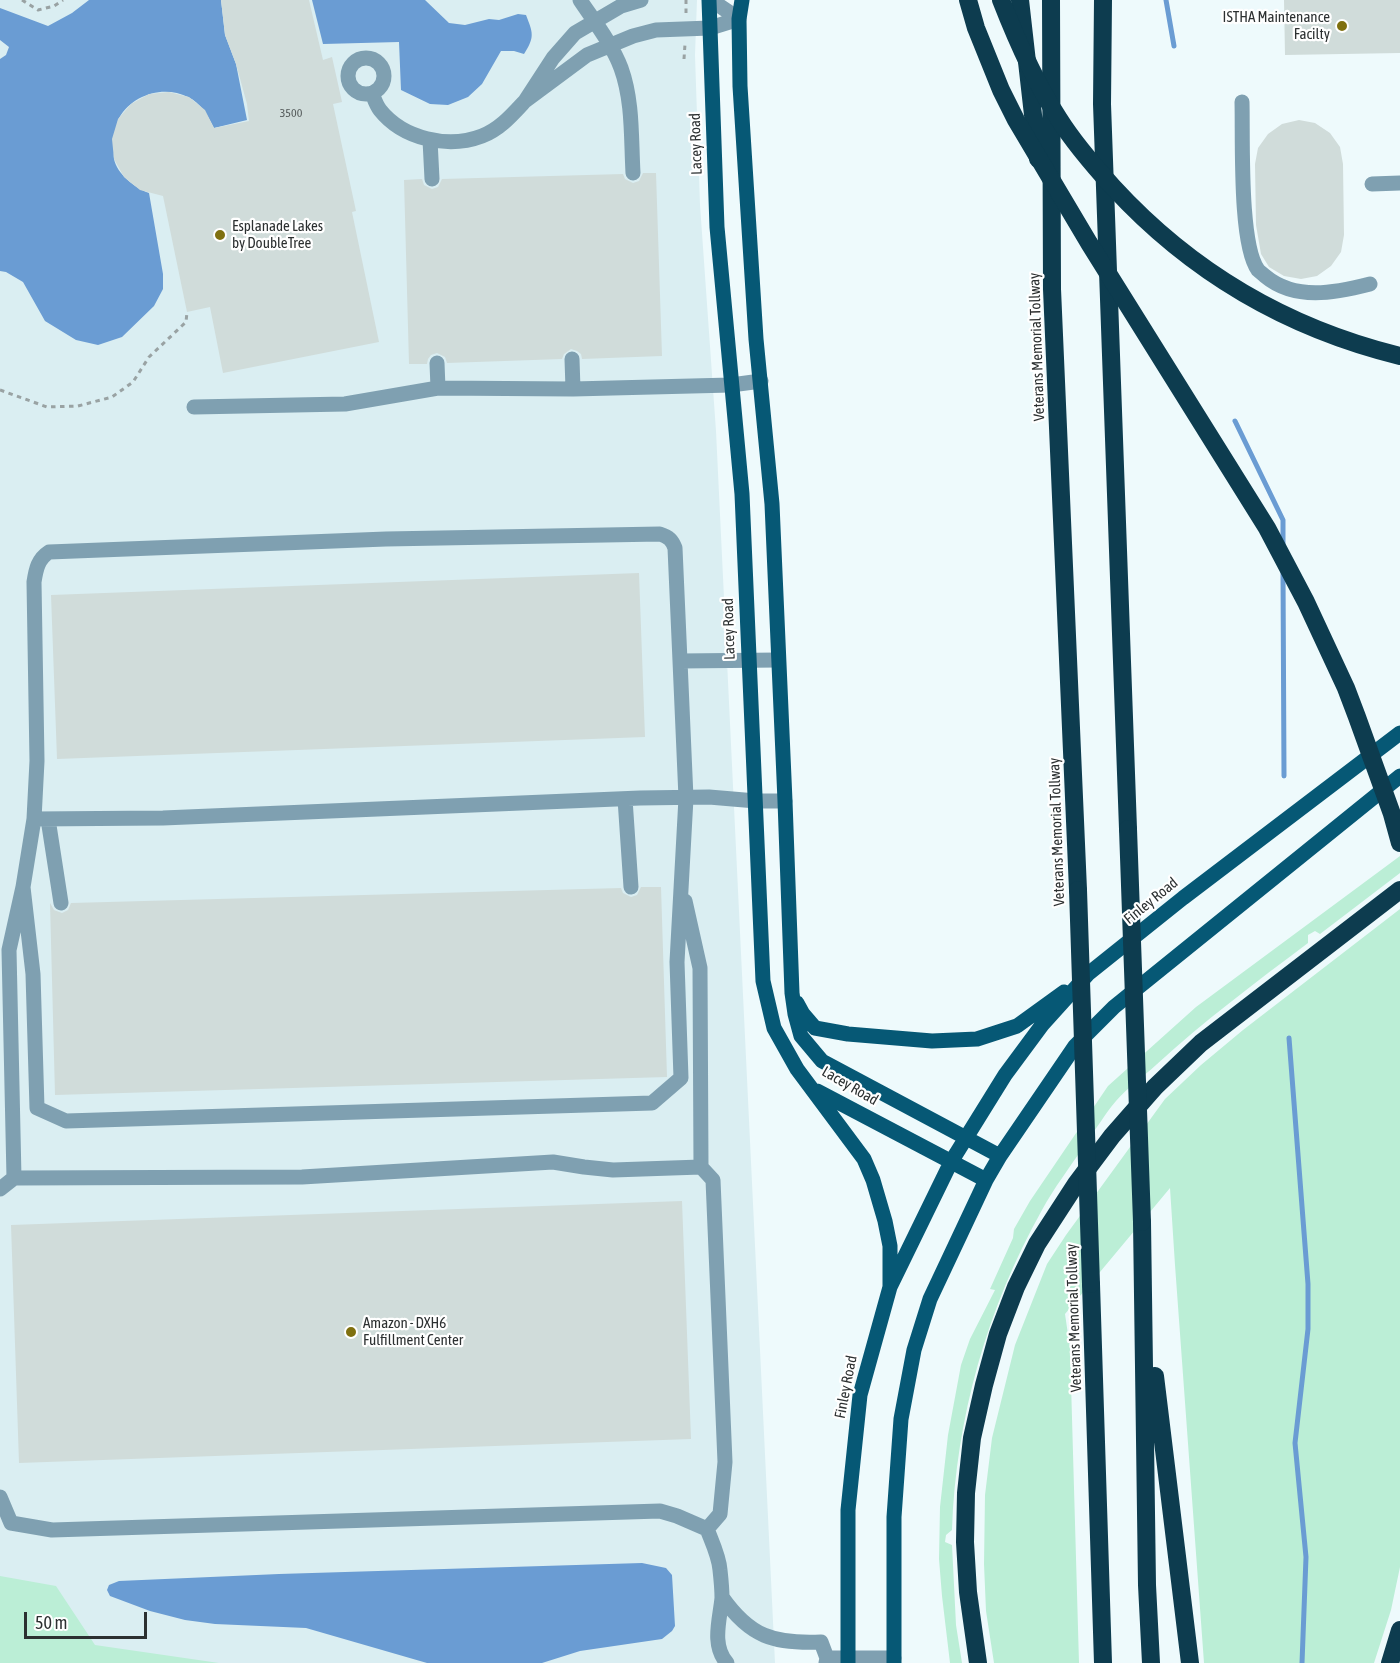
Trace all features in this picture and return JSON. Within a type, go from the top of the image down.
[{"type":"highway","points":[[968,0],[976,28],[1016,120],[1095,253],[1267,528],[1306,602],[1350,698],[1392,814],[1400,843]]},
{"type":"highway","points":[[1001,0],[1019,44],[1059,120],[1105,178],[1138,213],[1180,250],[1235,289],[1311,327],[1348,341],[1400,356]]},
{"type":"highway","points":[[1020,0],[1052,289]]},
{"type":"highway","name":"Veterans Memorial Tollway","points":[[1051,0],[1052,289],[1078,890],[1103,1663]]},
{"type":"highway","points":[[1103,0],[1101,104],[1144,1284],[1151,1663]]},
{"type":"highway","points":[[978,1663],[968,1592],[965,1542],[966,1493],[972,1438],[998,1334],[1016,1287],[1037,1244],[1076,1184],[1112,1136],[1155,1087],[1201,1043],[1400,890]]},
{"type":"highway","points":[[1144,1284],[1190,1663]]},
{"type":"highway","points":[[1390,1663],[1400,1630]]},
{"type":"main road","name":"Lacey Road","points":[[710,0],[717,227],[742,494],[763,981],[774,1028],[797,1069],[812,1088],[986,1180]]},
{"type":"main road","name":"Lacey Road","points":[[742,0],[739,19],[740,86],[756,339],[772,504],[792,993],[795,1014],[801,1036],[822,1061],[965,1138]]},
{"type":"main road","name":"Finley Road","points":[[848,1661],[848,1510],[860,1395],[890,1287],[965,1138],[1017,1058],[1042,1025],[1088,974],[1185,896],[1400,733]]},
{"type":"main road","points":[[894,1661],[894,1517],[901,1419],[914,1350],[930,1299],[986,1180],[1075,1046],[1114,1007],[1400,776]]},
{"type":"main road","points":[[792,993],[803,1014],[815,1028],[848,1034],[932,1041],[977,1039],[1017,1026],[1088,974]]},
{"type":"main road","points":[[812,1088],[864,1159],[873,1180],[890,1246],[890,1287]]},
{"type":"main road","points":[[965,1138],[1000,1156]]},
{"type":"lane","points":[[580,0],[621,67],[629,104],[633,173]]},
{"type":"lane","points":[[372,93],[380,110],[400,128],[426,139],[454,142],[482,136],[506,122],[525,101],[553,58],[575,33],[621,6],[641,0]]},
{"type":"lane","points":[[710,0],[739,19]]},
{"type":"lane","points":[[525,101],[587,55],[633,36],[656,30],[710,28],[739,19]]},
{"type":"lane","points":[[1242,102],[1244,199],[1248,246],[1258,270],[1274,283],[1296,291],[1321,293],[1370,284]]},
{"type":"lane","points":[[430,140],[432,179]]},
{"type":"lane","points":[[1372,184],[1400,183]]},
{"type":"lane","points":[[572,359],[573,389]]},
{"type":"lane","points":[[437,363],[438,388]]},
{"type":"lane","points":[[194,407],[345,404],[438,388],[573,389],[731,385],[761,381]]},
{"type":"lane","points":[[23,887],[33,974],[37,1108],[66,1121],[652,1103],[681,1078],[677,962],[686,798],[675,548],[672,540],[660,534],[386,539],[49,552],[42,556],[34,582],[37,761],[41,819],[61,903]]},
{"type":"lane","points":[[680,661],[778,660]]},
{"type":"lane","points":[[41,819],[163,818],[625,799],[709,797],[785,801]]},
{"type":"lane","points":[[625,799],[631,887]]},
{"type":"lane","points":[[14,1178],[9,950],[41,819]]},
{"type":"lane","points":[[681,884],[700,968],[701,1167],[712,1180],[725,1462],[720,1514],[707,1529]]},
{"type":"lane","points":[[0,1189],[14,1178],[302,1177],[553,1162],[614,1170],[701,1167]]},
{"type":"lane","points":[[0,1497],[11,1523],[52,1530],[660,1511],[707,1529],[720,1567],[722,1597],[717,1634],[719,1646],[727,1663]]},
{"type":"lane","points":[[722,1597],[733,1613],[746,1625],[763,1635],[778,1640],[802,1643],[821,1642],[826,1661],[894,1661]]},
{"type":"path","points":[[22,0],[38,10],[54,6],[63,0]]},
{"type":"path","points":[[0,390],[47,407],[78,406],[112,397],[133,382],[149,357],[186,322],[187,312]]},
{"type":"shaded area","points":[[0,0],[697,0],[695,55],[700,205],[716,431],[775,1663],[0,1663]]},
{"type":"green space","points":[[1400,856],[1400,873],[1320,934],[1315,931],[1308,935],[1308,943],[1211,1017],[1120,1096],[1042,1210],[1005,1286],[990,1325],[968,1405],[960,1447],[952,1530],[946,1535],[945,1542],[952,1545],[956,1625],[962,1663],[950,1663],[939,1559],[940,1507],[948,1435],[961,1365],[970,1339],[995,1290],[990,1289],[1013,1238],[1014,1229],[1030,1201],[1108,1086],[1196,1007]]},
{"type":"green space","points":[[1400,909],[1400,1567],[1391,1610],[1374,1663],[1204,1663],[1170,1188],[1065,1314],[1070,1348],[1079,1663],[994,1663],[986,1611],[984,1564],[985,1495],[992,1438],[1015,1345],[1047,1264],[1165,1099],[1243,1030]]},
{"type":"green space","points":[[0,1576],[56,1586],[95,1645],[219,1663],[0,1663]]},
{"type":"water","points":[[89,0],[221,0],[225,35],[236,64],[247,120],[214,128],[207,114],[197,103],[179,93],[169,92],[159,92],[141,98],[132,103],[119,118],[114,159],[127,180],[149,193],[163,274],[163,289],[154,306],[122,337],[98,345],[76,340],[45,321],[23,282],[0,271],[0,59],[6,55],[9,47],[0,40],[0,8],[48,26],[72,13]]},
{"type":"water","points":[[312,0],[425,0],[449,23],[465,25],[489,19],[499,20],[518,14],[526,15],[531,39],[524,54],[501,51],[482,84],[468,97],[448,105],[430,104],[401,90],[399,42],[323,44]]},
{"type":"water","points":[[642,1563],[666,1568],[672,1575],[675,1626],[672,1631],[662,1639],[580,1651],[542,1663],[427,1663],[306,1628],[215,1624],[185,1620],[150,1611],[110,1596],[107,1590],[109,1585],[119,1581]]},
{"type":"building","name":"Esplanade Lakes by DoubleTree","points":[[221,0],[309,0],[323,60],[332,57],[342,102],[333,104],[356,211],[352,212],[379,342],[223,373],[210,307],[187,312],[163,196],[140,190],[124,177],[114,159],[112,139],[118,119],[131,104],[149,94],[169,92],[189,97],[205,110],[214,128],[249,121],[247,104],[236,64],[225,35]]},
{"type":"building","name":"ISTHA Maintenance Facilty","points":[[1284,0],[1400,0],[1400,53],[1285,55]]},
{"type":"building","points":[[1299,120],[1315,123],[1330,133],[1340,147],[1343,164],[1344,235],[1341,252],[1331,266],[1317,276],[1301,279],[1284,276],[1269,267],[1261,254],[1256,225],[1255,164],[1258,148],[1268,134],[1282,124]]},
{"type":"building","points":[[643,173],[656,173],[662,356],[582,359],[581,354],[571,349],[564,354],[562,359],[447,363],[445,357],[437,353],[431,355],[427,364],[409,364],[404,180],[422,179],[424,185],[432,189],[438,187],[442,179],[623,174],[625,179],[633,183],[639,181]]},
{"type":"building","points":[[639,573],[645,737],[57,759],[51,595]]},
{"type":"building","points":[[641,887],[661,887],[667,1077],[55,1095],[50,903],[54,910],[62,913],[68,910],[71,903],[621,888],[623,893],[631,897],[637,895]]},
{"type":"building","name":"Amazon - DXH6 Fulfillment Center","points":[[682,1201],[691,1439],[19,1463],[11,1225]]},
{"type":"waterway","points":[[1166,0],[1174,46]]},
{"type":"waterway","points":[[1235,421],[1283,520],[1283,543]]},
{"type":"waterway","points":[[1283,571],[1284,776]]},
{"type":"waterway","points":[[1289,1038],[1308,1284],[1308,1329],[1295,1443],[1306,1557],[1302,1663]]},
{"type":"place","name":"ISTHA Maintenance Facilty","points":[[1342,26]]},
{"type":"place","name":"Esplanade Lakes by DoubleTree","points":[[220,235]]},
{"type":"place","name":"Amazon - DXH6 Fulfillment Center","points":[[351,1332]]}]
